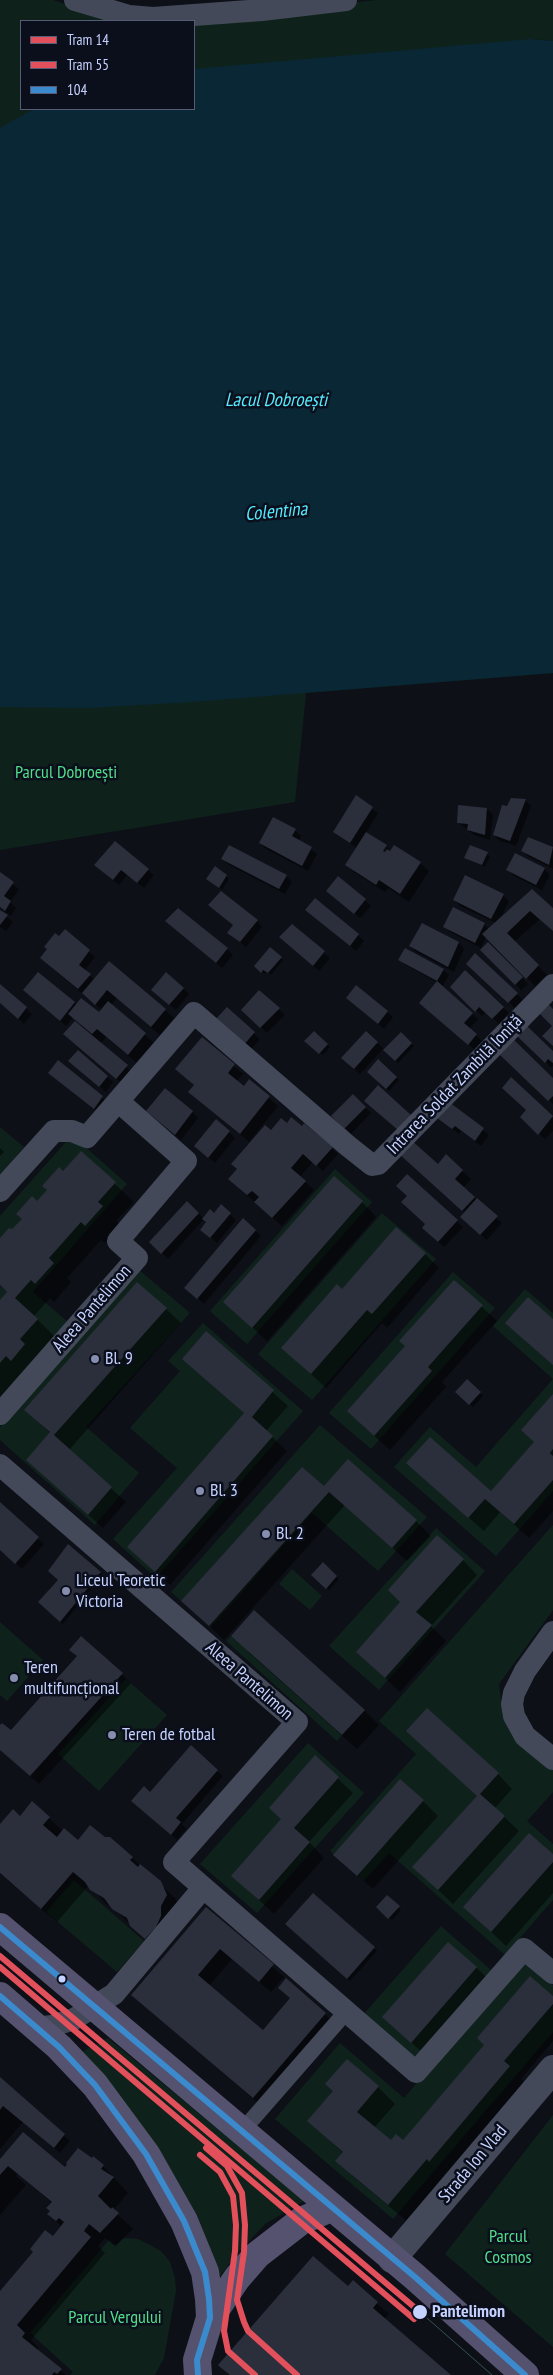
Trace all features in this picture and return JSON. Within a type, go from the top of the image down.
[{"type":"main road","points":[[0,1927],[242,2131],[525,2375]]},
{"type":"main road","points":[[0,1996],[78,2066],[95,2084],[129,2130],[164,2183],[184,2220],[205,2272],[210,2318]]},
{"type":"main road","points":[[194,2370],[210,2318],[237,2278],[257,2255],[301,2221],[331,2208]]},
{"type":"street","points":[[75,0],[129,16],[153,18],[262,10],[346,0]]},
{"type":"street","name":"Intrarea Soldat Zambilă Ioniță","points":[[118,1102],[194,1013],[348,1146],[372,1165],[378,1164],[553,984]]},
{"type":"street","points":[[0,1191],[54,1131],[72,1131],[87,1137],[118,1102]]},
{"type":"street","name":"Aleea Pantelimon","points":[[0,1414],[138,1258],[118,1240],[186,1161],[118,1102]]},
{"type":"street","name":"Aleea Pantelimon","points":[[0,1464],[297,1722],[174,1862],[203,1888]]},
{"type":"street","points":[[553,1632],[524,1671],[514,1693],[512,1704],[514,1716],[526,1736],[553,1759]]},
{"type":"street","points":[[36,2028],[62,2023],[95,2008],[114,1994],[203,1888],[416,2072],[524,1948],[553,1973]]},
{"type":"street","points":[[242,2131],[346,2012]]},
{"type":"street","name":"Strada Ion Vlad","points":[[392,2259],[553,2069]]},
{"type":"green space","points":[[0,0],[53,0],[109,20],[20,20],[20,110],[195,110],[195,20],[186,20],[377,0],[553,0],[553,41],[531,39],[0,428]]},
{"type":"green space","name":"Parcul Dobroești","points":[[0,613],[553,673],[306,693],[295,802],[0,850]]},
{"type":"green space","points":[[0,1127],[24,1147],[0,1175]]},
{"type":"green space","points":[[66,1142],[81,1143],[127,1184],[33,1292],[69,1323],[0,1403],[0,1216]]},
{"type":"green space","points":[[335,1169],[372,1202],[247,1344],[210,1311]]},
{"type":"green space","points":[[382,1213],[436,1259],[312,1400],[258,1354]]},
{"type":"green space","points":[[139,1270],[190,1313],[86,1427],[139,1473],[95,1525],[0,1440],[0,1427]]},
{"type":"green space","points":[[453,1272],[495,1308],[371,1449],[329,1413]]},
{"type":"green space","points":[[525,1289],[553,1313],[553,1379],[493,1326]]},
{"type":"green space","points":[[203,1323],[303,1411],[156,1578],[113,1539],[177,1468],[130,1428],[180,1371],[168,1361]]},
{"type":"green space","points":[[553,1379],[553,1491],[496,1556],[394,1467],[430,1427],[476,1467]]},
{"type":"green space","points":[[320,1425],[427,1517],[378,1571],[312,1513],[211,1627],[171,1592]]},
{"type":"green space","points":[[553,1525],[553,1610],[499,1684],[502,1710],[522,1738],[553,1764],[553,1792],[527,1821],[553,1844],[553,1900],[505,1955],[389,1853],[364,1881],[330,1851],[416,1754],[379,1721]]},
{"type":"green space","points":[[436,1528],[485,1571],[379,1690],[329,1646]]},
{"type":"green space","points":[[292,1569],[322,1596],[310,1610],[279,1584]]},
{"type":"green space","name":"Teren multifuncțional","points":[[0,1622],[43,1660],[7,1701],[0,1695]]},
{"type":"green space","points":[[231,1636],[342,1735],[337,1741],[226,1641]]},
{"type":"green space","name":"Teren de fotbal","points":[[126,1679],[167,1715],[99,1791],[58,1754]]},
{"type":"green space","points":[[308,1743],[364,1793],[257,1913],[200,1864]]},
{"type":"green space","points":[[74,1880],[144,1941],[117,1972],[46,1912]]},
{"type":"green space","points":[[441,1926],[491,1970],[414,2059],[363,2015]]},
{"type":"green space","points":[[522,1959],[553,1985],[553,2032],[393,2219],[275,2119],[340,2043],[404,2098]]},
{"type":"green space","points":[[108,2038],[242,2149],[311,2197],[265,2224],[236,2255],[217,2280],[82,2052]]},
{"type":"green space","name":"Parcul Cosmos","points":[[553,2115],[553,2347],[445,2254]]},
{"type":"green space","name":"Parcul Vergului","points":[[124,2238],[138,2239],[148,2244],[161,2251],[170,2262],[175,2278],[176,2291],[164,2358],[155,2375],[70,2375],[73,2372],[30,2333],[109,2240],[116,2246]]},
{"type":"water","name":"Lacul Dobroești","points":[[531,39],[553,41],[553,673],[192,702],[89,708],[0,707],[0,128],[32,110],[195,110],[195,69]]},
{"type":"building","points":[[356,795],[373,807],[350,843],[333,832]]},
{"type":"building","points":[[511,798],[526,799],[510,841],[493,835],[502,805],[507,806]]},
{"type":"building","points":[[458,805],[487,808],[485,835],[467,830],[468,824],[457,823]]},
{"type":"building","points":[[273,817],[296,829],[292,836],[312,847],[302,866],[259,843]]},
{"type":"building","points":[[366,832],[387,845],[383,851],[385,852],[387,849],[390,851],[394,845],[421,862],[400,894],[379,880],[376,885],[345,865]]},
{"type":"building","points":[[528,837],[553,847],[549,865],[521,851]]},
{"type":"building","points":[[115,841],[149,869],[137,883],[121,870],[113,880],[94,865]]},
{"type":"building","points":[[229,845],[287,875],[279,889],[221,859]]},
{"type":"building","points":[[470,845],[488,852],[482,865],[464,858]]},
{"type":"building","points":[[515,853],[545,868],[536,885],[506,870]]},
{"type":"building","points":[[215,866],[227,875],[219,888],[206,879]]},
{"type":"building","points":[[0,872],[14,882],[4,896],[11,901],[5,911],[0,907]]},
{"type":"building","points":[[465,875],[504,894],[491,919],[453,900]]},
{"type":"building","points":[[338,876],[366,899],[354,914],[326,891]]},
{"type":"building","points":[[532,889],[553,908],[553,931],[530,911],[507,933],[539,965],[526,979],[482,934]]},
{"type":"building","points":[[221,891],[258,920],[240,942],[227,933],[233,925],[208,905]]},
{"type":"building","points":[[315,898],[359,934],[350,946],[305,910]]},
{"type":"building","points":[[453,907],[485,923],[475,943],[443,927]]},
{"type":"building","points":[[178,908],[228,948],[216,963],[165,921]]},
{"type":"building","points":[[0,910],[8,915],[0,925]]},
{"type":"building","points":[[422,923],[459,942],[448,967],[409,946]]},
{"type":"building","points":[[292,924],[325,951],[313,966],[279,937]]},
{"type":"building","points":[[65,929],[90,950],[79,965],[91,974],[78,989],[40,958],[47,949],[44,947],[55,933],[59,936]]},
{"type":"building","points":[[488,942],[523,977],[515,985],[480,950]]},
{"type":"building","points":[[270,947],[282,957],[268,973],[263,970],[261,973],[254,966]]},
{"type":"building","points":[[405,948],[444,969],[437,981],[398,960]]},
{"type":"building","points":[[475,953],[518,993],[508,1003],[466,964]]},
{"type":"building","points":[[109,961],[166,1009],[151,1027],[107,990],[95,1005],[82,993]]},
{"type":"building","points":[[465,970],[504,1007],[492,1019],[479,1007],[475,1012],[450,987]]},
{"type":"building","points":[[38,972],[75,1002],[60,1021],[23,990]]},
{"type":"building","points":[[166,972],[184,988],[169,1005],[151,990]]},
{"type":"building","points":[[437,981],[473,1013],[464,1023],[477,1034],[468,1045],[419,1003]]},
{"type":"building","points":[[0,984],[27,1007],[18,1019],[0,1003]]},
{"type":"building","points":[[356,985],[388,1011],[378,1024],[346,998]]},
{"type":"building","points":[[259,990],[280,1008],[260,1028],[241,1010]]},
{"type":"building","points":[[81,998],[99,1012],[108,1001],[146,1033],[128,1055],[97,1029],[92,1034],[68,1014]]},
{"type":"building","points":[[547,1003],[553,1009],[553,1046],[542,1036],[552,1026],[538,1012]]},
{"type":"building","points":[[227,1007],[255,1032],[242,1047],[213,1022]]},
{"type":"building","points":[[75,1021],[128,1065],[116,1079],[63,1034]]},
{"type":"building","points":[[527,1026],[553,1051],[553,1063],[548,1059],[545,1063],[517,1036]]},
{"type":"building","points":[[314,1031],[328,1044],[319,1054],[304,1041]]},
{"type":"building","points":[[366,1031],[378,1042],[354,1069],[341,1058]]},
{"type":"building","points":[[401,1032],[412,1043],[395,1061],[383,1050]]},
{"type":"building","points":[[202,1037],[235,1064],[228,1073],[244,1086],[249,1079],[270,1096],[240,1134],[188,1092],[194,1085],[175,1069]]},
{"type":"building","points":[[511,1037],[553,1078],[553,1096],[548,1101],[500,1055]]},
{"type":"building","points":[[78,1050],[108,1076],[99,1087],[68,1061]]},
{"type":"building","points":[[378,1059],[397,1077],[386,1089],[367,1072]]},
{"type":"building","points":[[58,1060],[103,1096],[94,1109],[48,1073]]},
{"type":"building","points":[[511,1077],[553,1116],[538,1135],[520,1117],[526,1110],[502,1088]]},
{"type":"building","points":[[378,1085],[411,1115],[398,1130],[364,1101]]},
{"type":"building","points":[[165,1088],[193,1111],[175,1135],[146,1111]]},
{"type":"building","points":[[353,1094],[366,1107],[344,1129],[331,1116]]},
{"type":"building","points":[[449,1102],[484,1128],[475,1141],[455,1126],[452,1129],[437,1118]]},
{"type":"building","points":[[291,1117],[302,1126],[304,1123],[333,1147],[316,1166],[303,1154],[291,1168],[306,1181],[272,1218],[254,1202],[259,1197],[252,1191],[247,1195],[228,1179],[237,1169],[231,1164],[265,1125],[271,1130],[281,1118],[287,1123]]},
{"type":"building","points":[[216,1119],[230,1131],[208,1158],[194,1146]]},
{"type":"building","points":[[410,1139],[438,1164],[446,1154],[463,1170],[455,1179],[475,1197],[462,1211],[398,1153]]},
{"type":"building","points":[[81,1151],[116,1182],[98,1202],[103,1206],[85,1226],[81,1222],[49,1258],[54,1263],[35,1284],[31,1280],[15,1298],[38,1319],[20,1339],[25,1344],[11,1361],[6,1356],[0,1363],[0,1300],[7,1292],[0,1285],[0,1238],[9,1228],[12,1229],[22,1219],[16,1214],[32,1196],[37,1201],[47,1190],[42,1186],[59,1167],[63,1171]]},
{"type":"building","points":[[407,1174],[458,1220],[438,1242],[422,1228],[425,1224],[401,1202],[407,1196],[396,1186]]},
{"type":"building","points":[[334,1176],[363,1201],[252,1328],[223,1302]]},
{"type":"building","points":[[477,1198],[498,1216],[480,1235],[460,1217]]},
{"type":"building","points":[[187,1201],[199,1213],[161,1254],[149,1242]]},
{"type":"building","points":[[221,1204],[231,1213],[210,1238],[200,1230],[206,1222],[202,1219],[210,1209],[214,1213]]},
{"type":"building","points":[[243,1218],[256,1230],[197,1299],[184,1288]]},
{"type":"building","points":[[396,1227],[426,1253],[372,1314],[367,1310],[311,1374],[281,1348],[337,1284],[342,1289]]},
{"type":"building","points":[[454,1280],[483,1305],[428,1367],[432,1371],[374,1436],[347,1411],[405,1346],[399,1341]]},
{"type":"building","name":"Bl. 9","points":[[137,1282],[167,1308],[54,1435],[112,1487],[88,1515],[26,1460],[50,1432],[24,1410]]},
{"type":"building","points":[[528,1297],[553,1319],[553,1365],[505,1323]]},
{"type":"building","name":"Bl. 3","points":[[206,1331],[274,1390],[252,1417],[273,1436],[155,1572],[127,1547],[244,1413],[182,1359]]},
{"type":"building","points":[[467,1379],[481,1392],[469,1405],[455,1392]]},
{"type":"building","points":[[553,1394],[553,1449],[550,1453],[553,1456],[553,1480],[514,1524],[485,1499],[468,1518],[406,1463],[430,1437],[491,1491],[534,1442],[521,1430]]},
{"type":"building","name":"Bl. 2","points":[[348,1459],[417,1520],[392,1548],[329,1492],[209,1626],[181,1601],[302,1467],[324,1486]]},
{"type":"building","points":[[0,1502],[39,1537],[15,1564],[0,1550]]},
{"type":"building","points":[[437,1535],[464,1559],[416,1612],[432,1625],[385,1678],[356,1652],[400,1602],[388,1590]]},
{"type":"building","name":"Liceul Teoretic Victoria","points":[[68,1544],[101,1572],[60,1622],[38,1602],[58,1580],[48,1571]]},
{"type":"building","points":[[323,1562],[337,1576],[326,1589],[311,1575]]},
{"type":"building","points":[[254,1610],[365,1710],[342,1735],[231,1636]]},
{"type":"building","points":[[81,1636],[123,1673],[30,1776],[0,1750],[0,1725],[2,1723],[11,1730],[77,1656],[69,1650]]},
{"type":"building","points":[[427,1708],[499,1773],[480,1794],[505,1816],[438,1890],[412,1867],[477,1796],[406,1731]]},
{"type":"building","points":[[191,1745],[218,1770],[176,1818],[181,1822],[171,1835],[131,1801],[144,1786],[150,1792]]},
{"type":"building","points":[[315,1755],[339,1777],[294,1828],[310,1842],[259,1900],[231,1876],[281,1819],[269,1808]]},
{"type":"building","points":[[400,1779],[424,1800],[357,1876],[333,1855]]},
{"type":"building","points":[[32,1801],[50,1817],[43,1825],[57,1837],[64,1828],[78,1840],[90,1825],[105,1837],[110,1837],[133,1857],[130,1860],[138,1867],[140,1864],[161,1881],[167,1895],[161,1906],[161,1916],[156,1927],[145,1939],[130,1926],[127,1918],[112,1909],[104,1898],[90,1890],[85,1882],[73,1872],[41,1909],[0,1873],[0,1824],[13,1809],[20,1816]]},
{"type":"building","points":[[529,1833],[553,1854],[553,1862],[491,1932],[463,1907]]},
{"type":"building","points":[[313,1893],[375,1947],[347,1979],[285,1924]]},
{"type":"building","points":[[387,1895],[400,1906],[388,1919],[376,1907]]},
{"type":"building","points":[[206,1907],[274,1964],[259,1982],[220,1949],[198,1975],[263,2030],[290,1998],[278,1988],[286,1978],[326,2013],[253,2098],[131,1995]]},
{"type":"building","points":[[448,1942],[477,1967],[411,2043],[382,2017]]},
{"type":"building","points":[[530,1976],[553,1996],[553,2004],[504,2061],[510,2066],[429,2162],[427,2159],[388,2205],[335,2161],[343,2152],[307,2121],[333,2091],[325,2084],[347,2059],[379,2086],[357,2112],[391,2140],[396,2134],[403,2140],[484,2045],[477,2038]]},
{"type":"building","points":[[0,2077],[65,2134],[54,2148],[3,2106],[0,2110]]},
{"type":"building","points":[[23,2132],[65,2167],[78,2148],[92,2158],[93,2156],[104,2165],[101,2169],[114,2177],[98,2196],[111,2209],[112,2207],[119,2213],[100,2233],[89,2224],[84,2231],[91,2237],[17,2325],[25,2333],[22,2337],[62,2369],[57,2374],[54,2372],[52,2375],[0,2375],[0,2291],[33,2252],[30,2249],[45,2230],[53,2236],[64,2222],[59,2218],[56,2221],[47,2214],[50,2211],[46,2208],[52,2202],[8,2166],[0,2175],[0,2159]]},
{"type":"building","points":[[313,2256],[348,2286],[353,2280],[378,2302],[373,2308],[451,2375],[230,2375],[220,2367],[218,2365]]},
{"type":"tram line","name":"14","points":[[0,1956],[420,2312]]},
{"type":"tram line","name":"55","points":[[0,1967],[414,2319]]},
{"type":"tram line","name":"14","points":[[206,2148],[227,2166],[242,2193],[245,2225],[244,2252],[237,2300],[244,2322],[248,2331],[297,2375]]},
{"type":"tram line","name":"55","points":[[200,2155],[220,2172],[233,2196],[236,2225],[235,2251],[224,2331],[228,2351],[255,2375]]},
{"type":"tram line","points":[[420,2312],[492,2375]]},
{"type":"transit line","name":"104","points":[[0,1927],[415,2277],[525,2375]]},
{"type":"transit line","name":"104","points":[[0,1996],[59,2047],[95,2085],[146,2154],[184,2221],[205,2272],[209,2299],[210,2318],[197,2360],[198,2375]]},
{"type":"place","name":"Bl. 9","points":[[95,1359]]},
{"type":"place","name":"Bl. 3","points":[[200,1491]]},
{"type":"place","name":"Bl. 2","points":[[266,1534]]},
{"type":"place","name":"Liceul Teoretic Victoria","points":[[66,1591]]},
{"type":"place","name":"Teren multifuncțional","points":[[14,1678]]},
{"type":"place","name":"Teren de fotbal","points":[[112,1735]]},
{"type":"place","name":"Pantelimon","points":[[420,2312]]},
{"type":"water label","name":"Colentina","points":[[276,512]]}]
